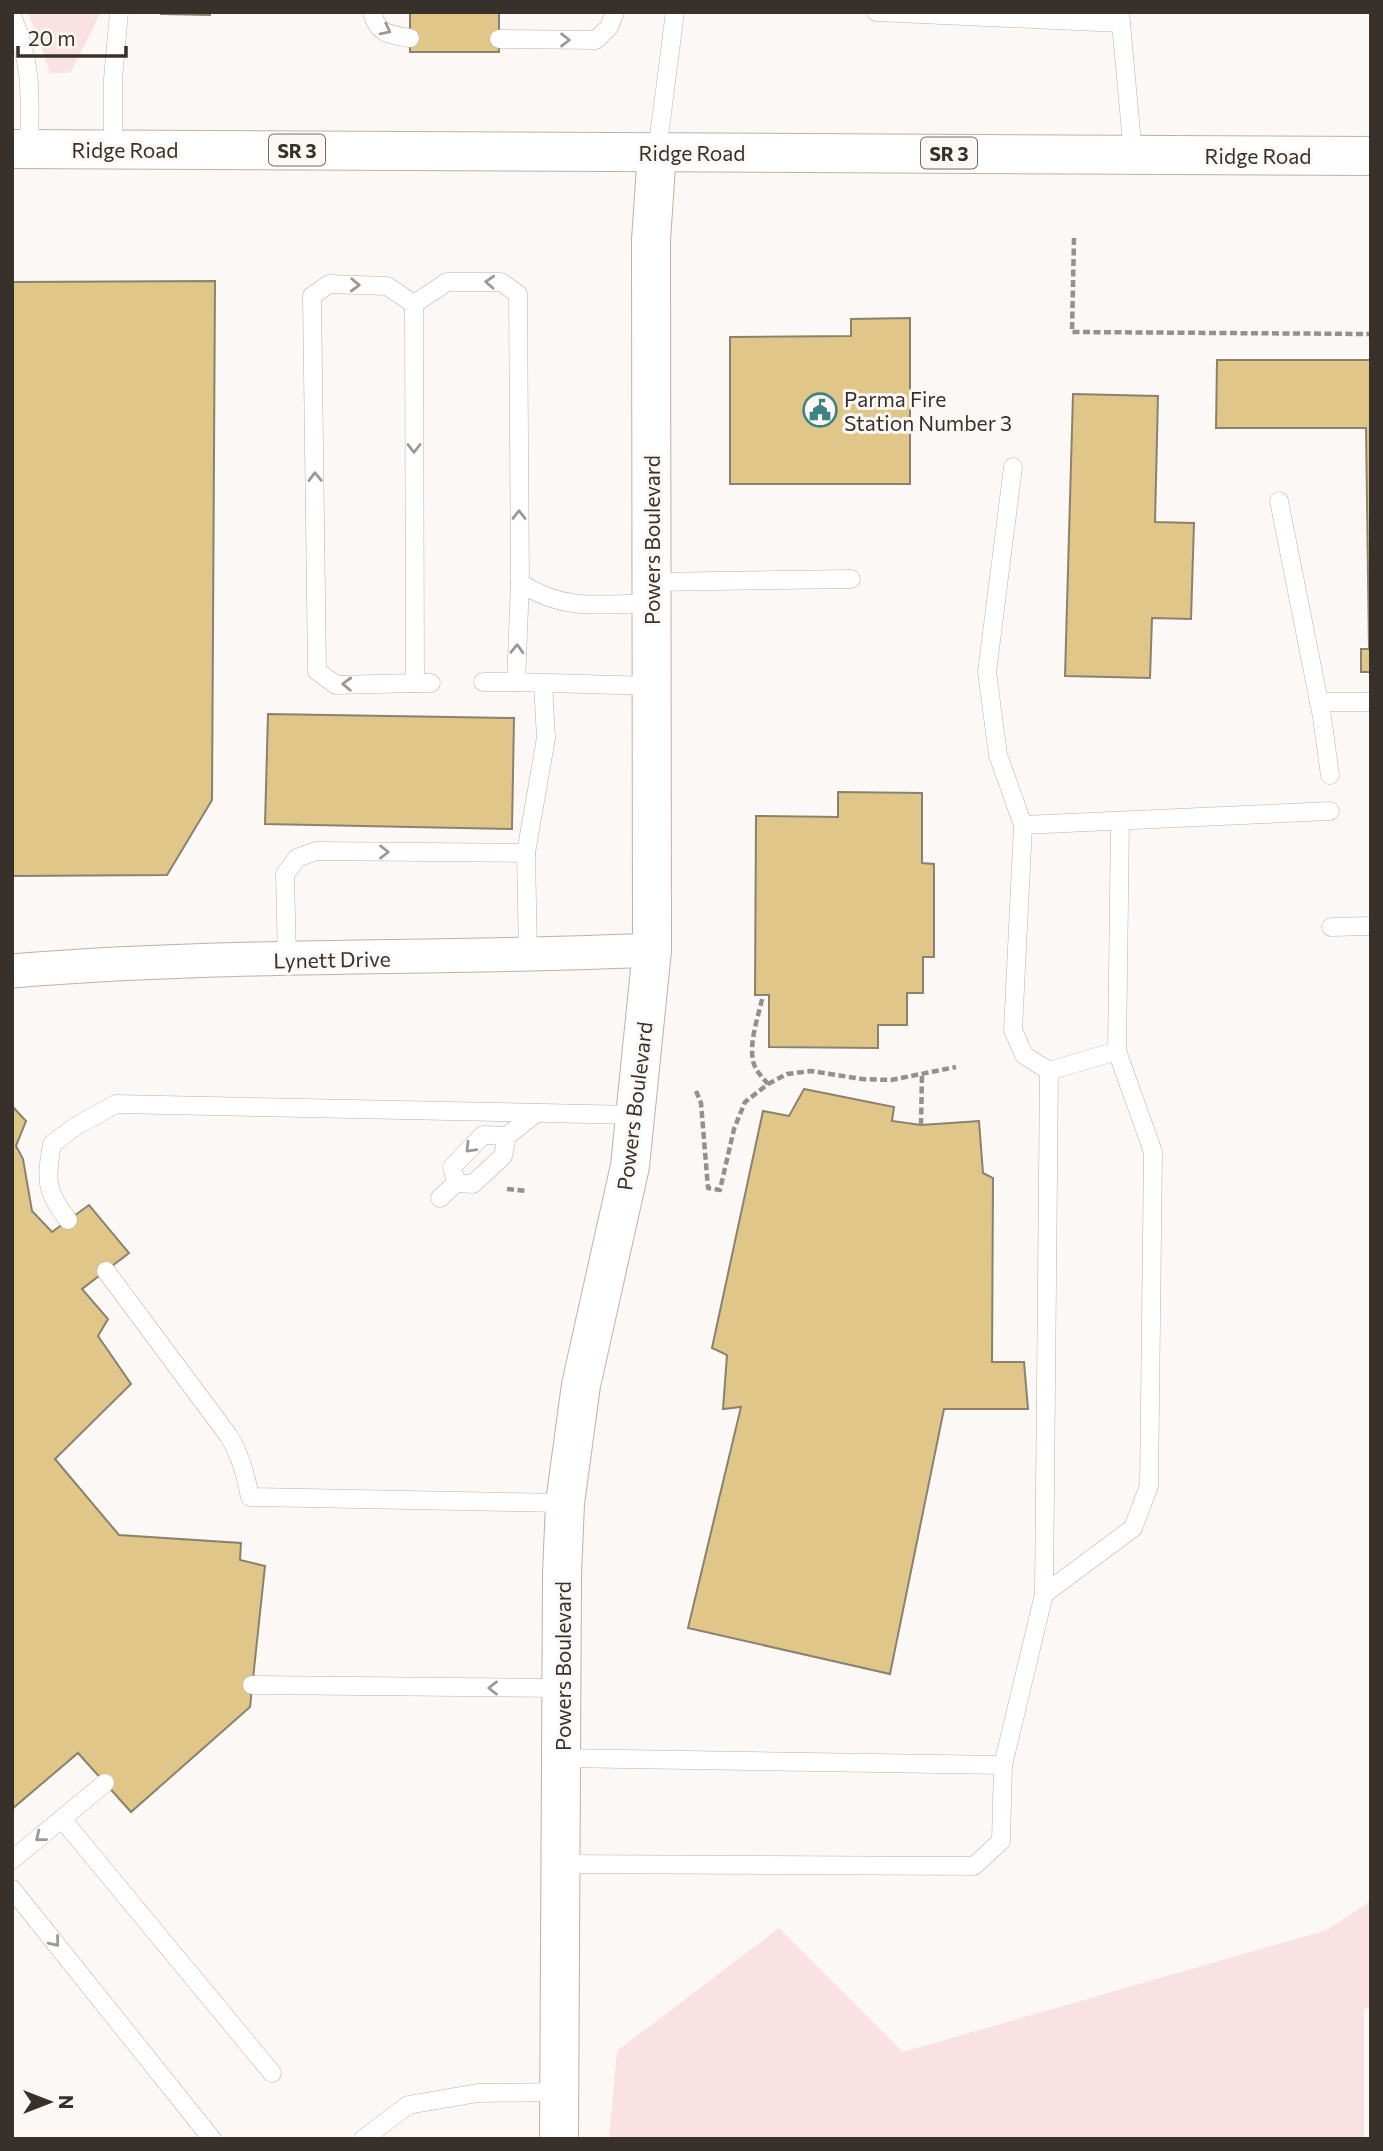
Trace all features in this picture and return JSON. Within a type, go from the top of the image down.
[{"type":"street","name":"Ridge Road","points":[[21,149],[1371,156]]},
{"type":"street","name":"Powers Boulevard","points":[[559,2139],[561,1688],[565,1503],[581,1385],[630,1166],[652,950],[651,240],[657,152]]},
{"type":"street","name":"Lynett Drive","points":[[12,971],[101,964],[652,950]]},
{"type":"lane","points":[[113,149],[113,79],[118,12]]},
{"type":"lane","points":[[372,12],[376,25],[382,31],[410,38]]},
{"type":"lane","points":[[499,39],[596,40],[609,27],[615,12]]},
{"type":"lane","points":[[657,152],[675,12]]},
{"type":"lane","points":[[876,12],[1121,18],[1133,154]]},
{"type":"lane","points":[[12,16],[23,42],[30,78],[21,149]]},
{"type":"lane","points":[[414,304],[447,282],[501,282],[518,294],[520,583],[516,682]]},
{"type":"lane","points":[[329,284],[387,286],[414,304],[423,683],[336,685],[317,671],[312,296],[329,284]]},
{"type":"lane","points":[[1013,467],[987,672],[998,755],[1023,825],[1013,1030],[1024,1055],[1049,1071],[1117,1051]]},
{"type":"lane","points":[[1279,501],[1320,702],[1330,775]]},
{"type":"lane","points":[[520,583],[541,596],[573,605],[651,592],[852,579]]},
{"type":"lane","points":[[483,682],[651,686]]},
{"type":"lane","points":[[528,955],[526,853],[547,738],[543,683]]},
{"type":"lane","points":[[1320,702],[1371,702]]},
{"type":"lane","points":[[1023,825],[1330,811]]},
{"type":"lane","points":[[1044,1594],[1133,1528],[1149,1486],[1153,1152],[1117,1051],[1120,821]]},
{"type":"lane","points":[[287,960],[285,874],[297,858],[316,851],[526,853]]},
{"type":"lane","points":[[1331,927],[1371,926]]},
{"type":"lane","points":[[561,1864],[974,1866],[1001,1840],[1003,1765],[1044,1594],[1049,1071]]},
{"type":"lane","points":[[68,1220],[56,1205],[46,1177],[52,1144],[76,1126],[116,1104],[635,1115]]},
{"type":"lane","points":[[456,1182],[473,1184],[503,1156],[507,1136],[536,1113]]},
{"type":"lane","points":[[456,1182],[452,1167],[483,1135],[507,1136]]},
{"type":"lane","points":[[440,1198],[456,1182]]},
{"type":"lane","points":[[106,1271],[228,1435],[242,1466],[250,1497],[565,1503]]},
{"type":"lane","points":[[252,1685],[561,1688]]},
{"type":"lane","points":[[561,1758],[1003,1765]]},
{"type":"lane","points":[[12,1860],[105,1783]]},
{"type":"lane","points":[[62,1819],[272,2073]]},
{"type":"lane","points":[[12,1889],[212,2139]]},
{"type":"lane","points":[[363,2139],[408,2105],[478,2093],[559,2092]]},
{"type":"path","points":[[1074,238],[1072,332],[1371,334]]},
{"type":"path","points":[[763,995],[754,1038],[753,1061],[768,1084]]},
{"type":"path","points":[[696,1091],[701,1103],[708,1188],[720,1190],[734,1129],[746,1102],[768,1084],[787,1074],[811,1071],[862,1079],[891,1080],[956,1068]]},
{"type":"path","points":[[921,1125],[922,1074]]},
{"type":"shaded area","points":[[27,12],[101,12],[72,70],[68,73],[50,73]]},
{"type":"shaded area","points":[[1371,1901],[1371,2008],[1364,2009],[1364,2139],[609,2139],[617,2051],[779,1928],[903,2052],[1327,1930]]},
{"type":"building","points":[[210,12],[210,15],[161,14]]},
{"type":"building","points":[[410,12],[499,12],[499,52],[410,52]]},
{"type":"building","points":[[215,281],[212,800],[167,875],[12,876],[12,282]]},
{"type":"building","name":"Parma Fire Station Number 3","points":[[910,318],[910,484],[730,484],[730,337],[851,336],[851,319]]},
{"type":"building","points":[[1217,360],[1371,360],[1371,672],[1361,672],[1361,649],[1369,649],[1366,428],[1216,428]]},
{"type":"building","points":[[1073,394],[1158,396],[1155,522],[1194,523],[1191,619],[1152,618],[1150,678],[1065,676]]},
{"type":"building","points":[[268,714],[514,718],[512,829],[265,824]]},
{"type":"building","points":[[838,792],[922,793],[922,863],[934,864],[934,957],[923,957],[923,993],[907,993],[907,1025],[878,1025],[878,1048],[769,1047],[769,995],[755,995],[756,816],[838,817]]},
{"type":"building","points":[[804,1089],[894,1107],[892,1121],[921,1125],[979,1121],[983,1173],[993,1178],[992,1362],[1024,1362],[1028,1409],[944,1409],[890,1674],[688,1628],[741,1407],[723,1409],[727,1355],[712,1348],[763,1111],[789,1116]]},
{"type":"building","points":[[12,1106],[26,1121],[16,1146],[23,1159],[32,1211],[52,1232],[89,1205],[129,1253],[82,1289],[108,1319],[98,1336],[131,1384],[55,1459],[119,1535],[241,1543],[240,1560],[265,1566],[250,1707],[131,1812],[78,1753],[12,1809]]},
{"type":"place","name":"Parma Fire Station Number 3","points":[[820,410]]}]
